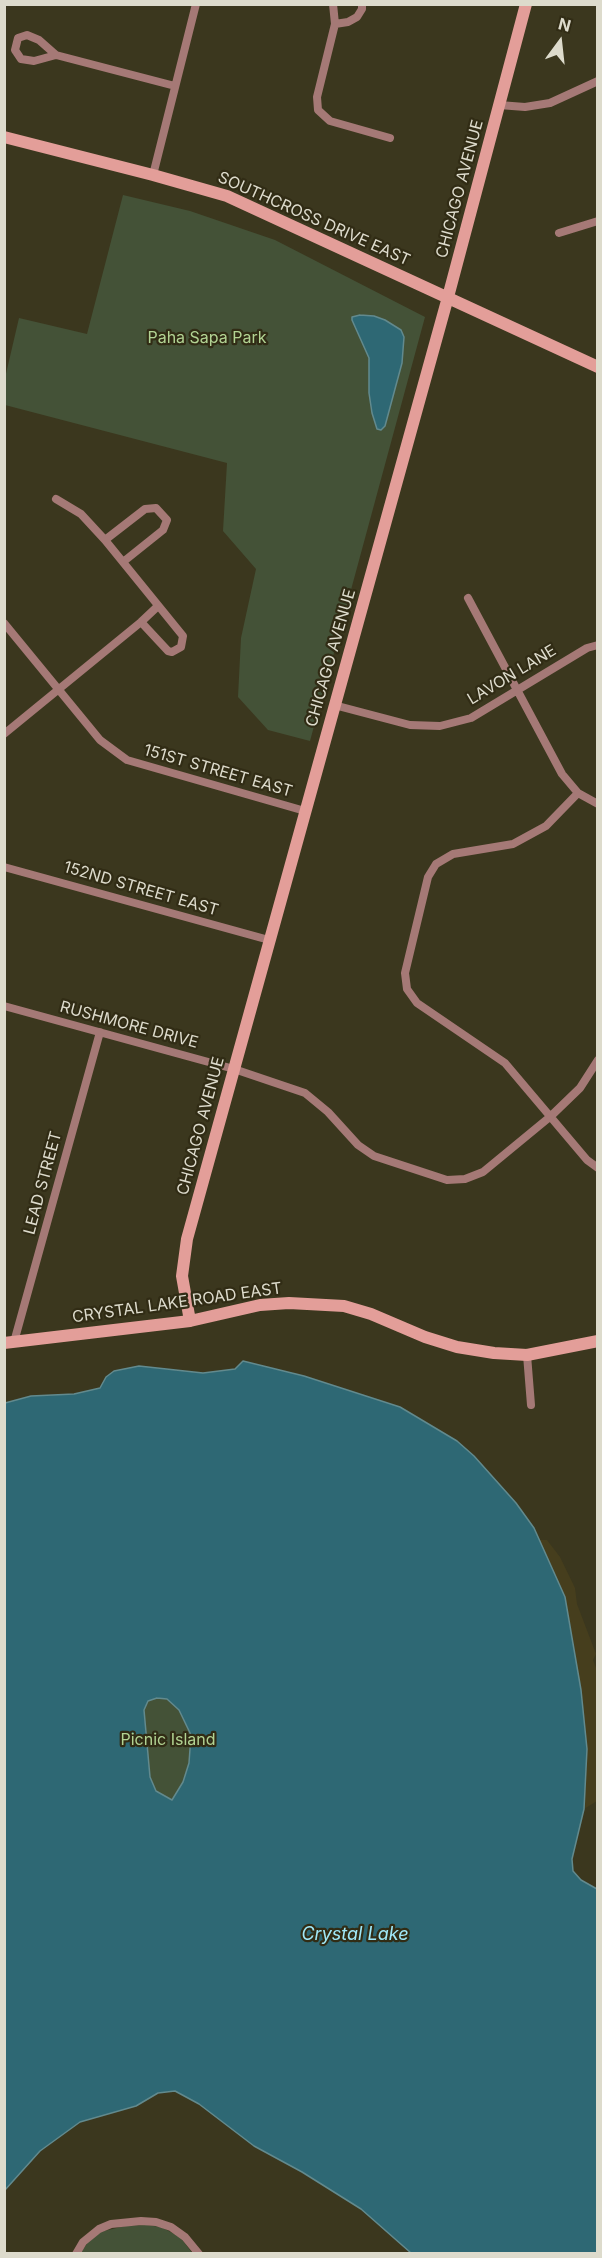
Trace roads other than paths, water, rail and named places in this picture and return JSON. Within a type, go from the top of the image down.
[{"type":"street","points":[[153,175],[196,4]]},
{"type":"street","points":[[333,4],[335,24],[317,97],[318,110],[330,121],[390,138]]},
{"type":"street","points":[[335,24],[348,22],[357,17],[362,4]]},
{"type":"street","name":"CHICAGO AVENUE","points":[[190,1321],[182,1276],[187,1239],[448,297],[526,4]]},
{"type":"street","points":[[56,55],[34,61],[21,59],[15,50],[18,38],[27,35],[39,40],[56,55],[175,86]]},
{"type":"street","points":[[499,105],[525,107],[550,103],[597,81]]},
{"type":"street","name":"SOUTHCROSS DRIVE EAST","points":[[4,137],[227,196],[597,367]]},
{"type":"street","points":[[559,233],[597,221]]},
{"type":"street","points":[[56,499],[81,514],[105,540],[183,636],[181,646],[172,652],[168,651],[141,622]]},
{"type":"street","points":[[105,540],[145,509],[156,508],[166,520],[163,530],[123,562]]},
{"type":"street","points":[[468,598],[562,774],[578,793],[597,804]]},
{"type":"street","points":[[4,734],[158,606]]},
{"type":"street","name":"151ST STREET EAST","points":[[4,623],[100,740],[127,760],[305,812]]},
{"type":"street","name":"LAVON LANE","points":[[334,705],[410,725],[440,726],[471,718],[587,648],[597,645]]},
{"type":"street","points":[[578,793],[546,826],[513,844],[453,854],[436,864],[428,877],[405,973],[407,989],[417,1003],[505,1063],[587,1160],[597,1168]]},
{"type":"street","name":"152ND STREET EAST","points":[[4,867],[269,940]]},
{"type":"street","name":"RUSHMORE DRIVE","points":[[4,1005],[234,1069],[305,1093],[328,1112],[358,1145],[374,1156],[447,1180],[465,1179],[483,1172],[551,1116],[579,1088],[597,1060]]},
{"type":"street","name":"LEAD STREET","points":[[9,1343],[100,1032]]},
{"type":"street","name":"CRYSTAL LAKE ROAD EAST","points":[[9,1343],[190,1321],[260,1305],[313,1303],[344,1306],[371,1314],[425,1337],[457,1347],[494,1353],[527,1354],[597,1341]]},
{"type":"street","points":[[527,1354],[531,1405]]},
{"type":"street","points":[[76,2253],[83,2242],[99,2229],[111,2224],[141,2221],[164,2224],[190,2242],[199,2253]]},
{"type":"water","points":[[360,315],[385,320],[401,330],[404,337],[402,363],[385,426],[381,430],[377,429],[372,413],[369,393],[369,358],[352,320],[352,317]]},
{"type":"water","name":"Crystal Lake","points":[[243,1361],[304,1376],[400,1407],[457,1441],[474,1456],[516,1503],[534,1528],[565,1597],[581,1690],[587,1749],[584,1809],[572,1859],[573,1871],[581,1880],[597,1889],[597,2253],[411,2253],[361,2209],[302,2172],[254,2146],[199,2104],[175,2091],[158,2093],[136,2106],[80,2122],[40,2151],[5,2190],[5,1403],[31,1396],[74,1394],[100,1388],[106,1377],[114,1371],[139,1366],[203,1373],[235,1369]],"holes":[[[157,1698],[167,1699],[179,1710],[191,1735],[189,1763],[183,1782],[172,1800],[156,1791],[150,1777],[144,1710],[148,1701]]]},
{"type":"park label","name":"Paha Sapa Park","points":[[207,338]]},
{"type":"park label","name":"Picnic Island","points":[[168,1740]]}]
